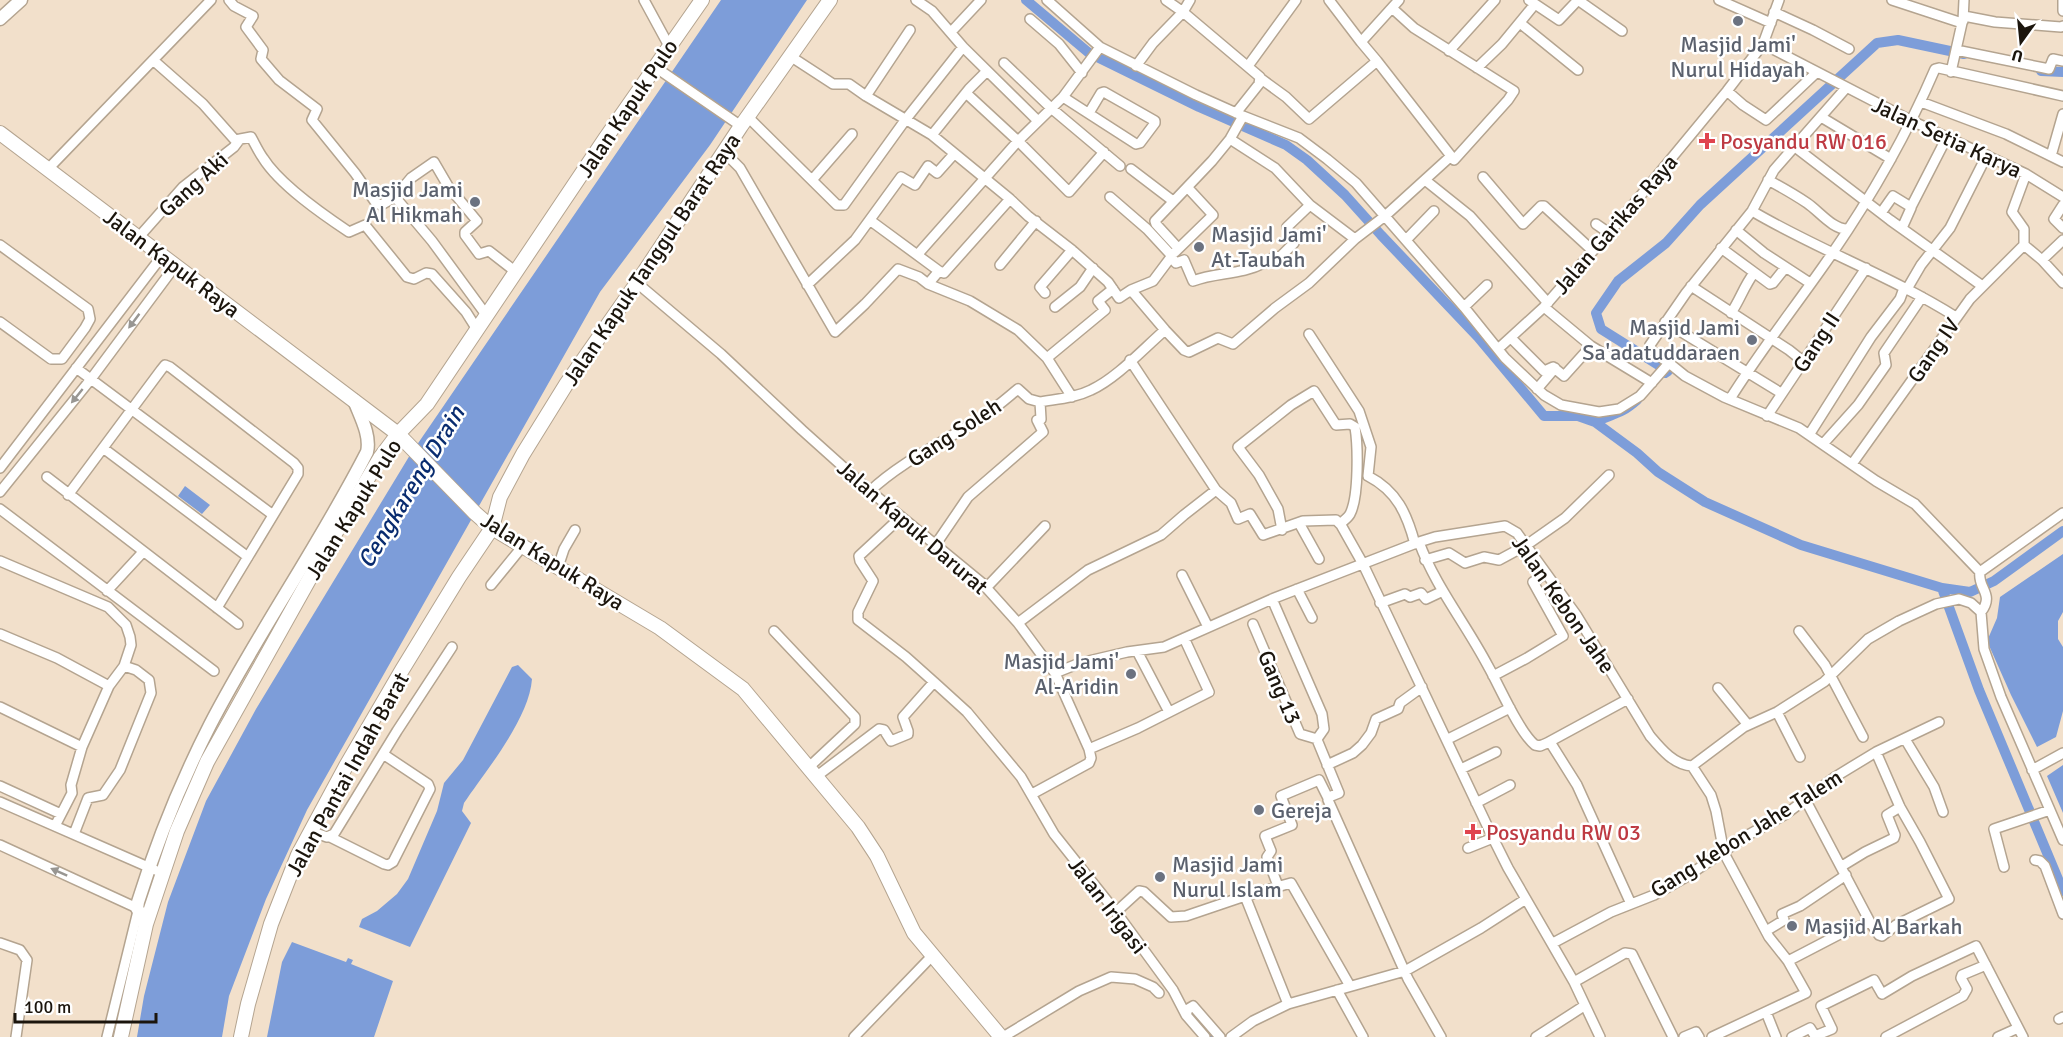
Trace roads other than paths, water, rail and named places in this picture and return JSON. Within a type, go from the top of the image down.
[{"type":"main road","name":"Jalan Kapuk Pulo","points":[[122,1037],[155,870],[177,831],[207,762],[330,542],[380,458],[403,438],[427,405],[516,272],[659,70],[669,46],[702,0]]},
{"type":"main road","name":"Jalan Kapuk Tanggul Barat Raya","points":[[492,528],[500,497],[523,453],[567,382],[637,283],[724,152],[741,122],[830,0]]},
{"type":"main road","name":"Jalan Kapuk Raya","points":[[0,133],[403,438],[492,528],[660,628],[743,689],[867,839],[914,933],[1002,1037]]},
{"type":"main road","name":"Jalan Pantai Indah Barat","points":[[240,1037],[271,924],[298,855],[402,670],[492,528]]},
{"type":"street","points":[[0,19],[21,0]]},
{"type":"street","points":[[48,169],[211,0]]},
{"type":"street","points":[[229,0],[234,6],[254,16],[246,27],[263,50],[261,59],[279,80],[317,109],[312,120],[376,203],[381,205],[396,197],[411,178],[434,162],[448,186],[477,221],[465,232],[479,254],[489,251],[516,272]]},
{"type":"street","points":[[644,0],[669,46]]},
{"type":"street","points":[[916,0],[932,11],[963,47],[1037,120]]},
{"type":"street","points":[[951,32],[981,0]]},
{"type":"street","points":[[1047,0],[1098,50],[1136,66],[1239,117],[1299,138],[1356,183],[1382,218],[1406,240],[1498,349],[1537,389],[1561,405],[1599,412],[1619,410],[1640,396],[1668,365]]},
{"type":"street","points":[[1166,0],[1309,119],[1377,61]]},
{"type":"street","points":[[1136,66],[1153,43],[1183,12],[1190,0]]},
{"type":"street","points":[[1248,66],[1296,0]]},
{"type":"street","points":[[1131,290],[1184,350],[1189,352],[1218,338],[1233,344],[1309,283],[1358,236],[1382,218],[1451,156],[1329,0]]},
{"type":"street","points":[[1361,42],[1398,0]]},
{"type":"street","points":[[1449,51],[1495,0]]},
{"type":"street","points":[[1477,68],[1520,23],[1532,2],[1559,20],[1578,0],[1622,31]]},
{"type":"street","points":[[1719,0],[1771,23]]},
{"type":"street","name":"Jalan Garikas Raya","points":[[1498,349],[1546,305],[1727,91],[1763,44],[1779,0]]},
{"type":"street","points":[[1892,0],[1963,20],[2063,26]]},
{"type":"street","points":[[1951,72],[1963,20],[1964,0]]},
{"type":"street","points":[[2063,0],[2063,11]]},
{"type":"street","points":[[1392,8],[1413,28],[1514,91],[1454,160]]},
{"type":"street","points":[[1774,12],[1849,49]]},
{"type":"street","points":[[1030,19],[1059,44],[1083,72]]},
{"type":"street","points":[[1520,23],[1578,70]]},
{"type":"street","points":[[866,96],[910,30]]},
{"type":"street","name":"Jalan Setia Karya","points":[[1763,44],[1845,88],[2026,174],[2063,197]]},
{"type":"street","points":[[659,70],[741,122],[812,180],[837,205],[844,205],[906,119],[963,47]]},
{"type":"street","points":[[918,254],[1037,120],[1063,96],[1098,50]]},
{"type":"street","points":[[1955,50],[2049,69],[2053,59],[2063,61]]},
{"type":"street","points":[[790,56],[833,84],[849,84],[932,135],[1093,268],[1121,298],[1131,290],[1153,281],[1173,254],[1213,215],[1188,188]]},
{"type":"street","name":"Gang Aki","points":[[153,60],[203,104],[235,140],[240,139]]},
{"type":"street","points":[[1004,63],[1051,108],[1120,166]]},
{"type":"street","points":[[1730,399],[1866,201],[1912,121],[1935,69],[2063,96]]},
{"type":"street","points":[[932,135],[987,71]]},
{"type":"street","points":[[1727,91],[1766,120],[1816,72]]},
{"type":"street","points":[[1260,78],[1231,137],[1188,188],[1155,221],[1156,224],[1176,263],[1184,260],[1194,281],[1206,276],[1230,274],[1264,263],[1273,256],[1281,256],[1294,243],[1287,227],[1311,205]]},
{"type":"street","points":[[1845,88],[1774,170],[1752,211],[1691,286],[1665,322],[1650,348],[1668,365],[1686,376],[1730,399],[1799,428],[1915,504],[1979,576],[1986,590],[1986,603],[1981,612],[1984,650],[2048,811],[2063,840]]},
{"type":"street","points":[[1063,96],[1136,144],[1140,143],[1155,123],[1104,92],[1101,93],[1089,113]]},
{"type":"street","points":[[966,93],[1069,192],[1104,152]]},
{"type":"street","points":[[1921,102],[2007,134],[2063,162]]},
{"type":"street","points":[[2051,156],[2063,114]]},
{"type":"street","points":[[1821,117],[1891,159]]},
{"type":"street","points":[[812,180],[852,134]]},
{"type":"street","points":[[240,139],[251,137],[263,159],[276,174],[321,213],[349,232],[365,225],[407,277],[414,279],[426,273],[432,274],[466,312],[477,331]]},
{"type":"street","points":[[1231,137],[1275,168],[1311,205],[1358,236]]},
{"type":"street","points":[[1902,228],[1947,137]]},
{"type":"street","name":"Gang Aki","points":[[138,238],[183,187],[234,147],[240,139]]},
{"type":"street","points":[[1795,147],[1981,285]]},
{"type":"street","points":[[724,152],[740,168],[836,332],[898,269],[970,301],[1018,330],[1047,358],[1072,397]]},
{"type":"street","points":[[807,285],[855,240],[901,177],[915,185],[928,166],[937,173],[954,154]]},
{"type":"street","points":[[1809,435],[1871,337],[1950,228],[1987,155]]},
{"type":"street","points":[[1131,170],[1173,201]]},
{"type":"street","points":[[2026,174],[2012,211],[2024,229],[2024,245],[2042,260],[2063,283]]},
{"type":"street","points":[[1483,177],[1523,224],[1540,206],[1544,206],[1593,251]]},
{"type":"street","points":[[1425,180],[1470,216],[1546,305],[1591,345],[1652,383]]},
{"type":"street","points":[[1768,180],[1808,204],[1844,230],[1848,229]]},
{"type":"street","points":[[1881,213],[1893,196],[1911,208]]},
{"type":"street","points":[[396,197],[432,241],[487,316]]},
{"type":"street","points":[[1110,197],[1173,254]]},
{"type":"street","points":[[871,221],[944,273],[1010,199]]},
{"type":"street","points":[[2063,205],[2054,219],[2063,228]]},
{"type":"street","points":[[1406,240],[1434,211]]},
{"type":"street","points":[[1752,211],[1802,239],[1866,268],[1956,316]]},
{"type":"street","points":[[1000,265],[1036,220]]},
{"type":"street","points":[[1596,224],[1609,233]]},
{"type":"street","points":[[1736,230],[1785,268],[1810,283]]},
{"type":"street","points":[[2042,260],[2063,240]]},
{"type":"street","points":[[0,245],[88,309],[90,319],[59,361],[51,359],[0,322]]},
{"type":"street","name":"Gang IV","points":[[1852,464],[1956,316],[1981,285],[2024,245]]},
{"type":"street","points":[[1721,248],[1771,284],[1785,268]]},
{"type":"street","points":[[1045,293],[1040,287],[1072,250]]},
{"type":"street","points":[[0,468],[162,256]]},
{"type":"street","points":[[0,492],[91,379],[175,266]]},
{"type":"street","points":[[1055,307],[1080,288],[1093,268]]},
{"type":"street","name":"Gang II","points":[[1767,416],[1866,268]]},
{"type":"street","points":[[928,284],[939,271]]},
{"type":"street","points":[[1731,313],[1754,273]]},
{"type":"street","name":"Jalan Kapuk Darurat","points":[[637,283],[721,354],[870,491],[986,588],[1018,623],[1055,673],[1089,749]]},
{"type":"street","points":[[1464,308],[1487,285]]},
{"type":"street","points":[[1691,286],[1804,362]]},
{"type":"street","points":[[1047,358],[1105,310],[1098,301],[1113,289]]},
{"type":"street","points":[[1823,444],[1858,405],[1886,365],[1884,353],[1922,297]]},
{"type":"street","points":[[1665,322],[1781,393]]},
{"type":"street","points":[[936,544],[968,497],[1043,432],[1037,420],[1041,419],[1040,402],[1072,397],[1092,390],[1165,330]]},
{"type":"street","points":[[1309,334],[1359,411],[1371,447],[1368,476],[1380,482],[1402,507],[1425,560],[1531,742],[1540,746],[1628,699]]},
{"type":"street","points":[[1511,338],[1544,371],[1552,367],[1563,376],[1566,376],[1591,345]]},
{"type":"street","points":[[1130,360],[1216,490],[1231,503],[1239,519],[1250,514],[1263,535],[1299,523],[1336,520],[1340,524],[1363,564],[1493,838],[1574,982],[1600,1037]]},
{"type":"street","points":[[68,495],[165,365],[171,367],[298,468],[298,474],[217,608]]},
{"type":"street","points":[[76,368],[273,515]]},
{"type":"street","points":[[1537,389],[1555,368]]},
{"type":"street","name":"Gang Soleh","points":[[870,491],[888,474],[986,414],[1018,389],[1029,399],[1040,402]]},
{"type":"street","points":[[1282,530],[1278,509],[1259,475],[1238,447],[1291,405],[1314,391],[1336,425],[1350,424],[1355,427],[1357,439],[1355,486],[1351,513],[1340,524]]},
{"type":"street","name":"Jalan Kapuk Pulo","points":[[155,870],[187,773],[211,724],[367,452],[366,432],[354,400]]},
{"type":"street","points":[[104,448],[248,557]]},
{"type":"street","points":[[0,450],[18,469]]},
{"type":"street","points":[[1425,560],[1449,553],[1465,563],[1484,557],[1497,561],[1525,546],[1565,518],[1609,475]]},
{"type":"street","points":[[47,477],[238,624]]},
{"type":"street","points":[[1018,623],[1088,570],[1161,535],[1216,490]]},
{"type":"street","points":[[0,509],[214,671]]},
{"type":"street","points":[[1979,576],[2063,513]]},
{"type":"street","name":"Jalan Irigasi","points":[[901,517],[859,556],[873,581],[858,612],[858,620],[906,657],[967,712],[1021,777],[1054,834],[1116,912],[1173,990],[1186,1015],[1204,1037]]},
{"type":"street","points":[[1299,523],[1318,559]]},
{"type":"street","points":[[986,588],[1045,526]]},
{"type":"street","name":"Jalan Kebon Jahe","points":[[1055,673],[1080,663],[1164,647],[1296,589],[1435,537],[1505,526],[1516,533],[1577,616],[1628,699],[1641,725],[1660,748],[1677,762],[1684,766],[1692,766]]},
{"type":"street","points":[[558,567],[564,549],[575,530]]},
{"type":"street","points":[[491,585],[522,547]]},
{"type":"street","points":[[107,591],[143,552]]},
{"type":"street","points":[[0,561],[108,607],[126,625],[130,637],[131,645],[124,666],[109,686],[82,747],[71,785],[72,793],[55,825]]},
{"type":"street","points":[[1493,676],[1563,636],[1533,582],[1546,573]]},
{"type":"street","points":[[1182,575],[1208,627]]},
{"type":"street","points":[[1296,589],[1312,618]]},
{"type":"street","points":[[1380,603],[1405,594],[1410,597],[1421,593],[1426,599],[1443,591]]},
{"type":"street","points":[[1272,599],[1323,714],[1324,729],[1317,739],[1339,793],[1328,798]]},
{"type":"street","points":[[1712,1037],[1806,992],[1788,961],[1766,931],[1724,853],[1721,826],[1711,795],[1692,766],[1748,725],[1777,712],[1824,682],[1868,639],[1899,621],[1936,604],[1959,599],[1971,603],[1981,612]]},
{"type":"street","name":"Gang 13","points":[[1253,624],[1300,734],[1317,739]]},
{"type":"street","points":[[774,631],[855,717],[855,724],[813,771]]},
{"type":"street","points":[[1799,631],[1825,664],[1863,737]]},
{"type":"street","points":[[0,634],[57,658],[109,686]]},
{"type":"street","points":[[1032,794],[1089,763],[1091,758],[1089,749],[1209,691],[1184,638]]},
{"type":"street","points":[[330,837],[452,647]]},
{"type":"street","points":[[1137,651],[1169,712]]},
{"type":"street","points":[[74,834],[88,798],[103,795],[120,770],[151,693],[149,680],[136,670],[124,666]]},
{"type":"street","points":[[813,771],[879,729],[884,730],[891,741],[908,734],[903,717],[934,682]]},
{"type":"street","points":[[1327,765],[1353,753],[1371,734],[1376,719],[1398,709],[1400,703],[1422,687]]},
{"type":"street","points":[[1718,688],[1748,725]]},
{"type":"street","points":[[0,707],[82,747]]},
{"type":"street","points":[[1448,739],[1510,708]]},
{"type":"street","points":[[1777,712],[1800,757]]},
{"type":"street","name":"Gang Kebon Jahe Talem","points":[[1553,943],[1611,912],[1662,890],[1724,853],[1876,752],[1939,722]]},
{"type":"street","points":[[1905,739],[1934,786],[1943,812]]},
{"type":"street","points":[[1550,741],[1577,785],[1631,904]]},
{"type":"street","points":[[1461,768],[1496,752]]},
{"type":"street","points":[[1805,799],[1879,935],[1882,936],[1896,925],[1949,899],[1925,850],[1900,807],[1876,752]]},
{"type":"street","points":[[2032,770],[2063,753]]},
{"type":"street","points":[[310,831],[323,837],[330,837],[384,864],[388,865],[393,862],[430,789],[429,784],[382,754]]},
{"type":"street","points":[[1278,886],[1267,857],[1270,851],[1265,836],[1292,825],[1281,796],[1319,780],[1376,910],[1405,971],[1441,1037]]},
{"type":"street","points":[[1476,803],[1510,785]]},
{"type":"street","points":[[0,786],[62,814]]},
{"type":"street","points":[[0,802],[155,870],[138,909],[107,1037]]},
{"type":"street","points":[[1766,931],[1784,920],[1782,914],[1800,906],[1865,852],[1894,838],[1887,815],[1900,807]]},
{"type":"street","points":[[2004,867],[1994,830],[2048,811]]},
{"type":"street","points":[[1468,848],[1493,838]]},
{"type":"street","points":[[0,845],[138,909],[146,924]]},
{"type":"street","points":[[2035,861],[2040,861],[2045,866],[2063,914]]},
{"type":"street","points":[[1116,912],[1139,891],[1144,892],[1171,917],[1186,916],[1291,883],[1350,986]]},
{"type":"street","points":[[1245,896],[1288,1004]]},
{"type":"street","points":[[1231,1037],[1253,1021],[1288,1004],[1405,971],[1481,928],[1526,899]]},
{"type":"street","points":[[1788,961],[1838,935],[1870,922]]},
{"type":"street","points":[[0,943],[20,950],[27,960],[16,1037]]},
{"type":"street","points":[[1792,1037],[1810,1028],[1815,1036],[1832,1029],[1821,1006],[1874,980],[1882,993],[1976,945],[2023,1037]]},
{"type":"street","points":[[1574,982],[1625,953],[1632,954],[1673,1037]]},
{"type":"street","points":[[854,1037],[932,956]]},
{"type":"street","points":[[1886,1037],[1963,996],[1967,989],[1962,975],[1986,965]]},
{"type":"street","points":[[1002,1037],[1079,991],[1111,977],[1135,980],[1152,987],[1159,993]]},
{"type":"street","points":[[1337,990],[1363,1037]]},
{"type":"street","points":[[1186,1015],[1188,1008],[1193,1006],[1220,1037]]},
{"type":"street","points":[[1536,1037],[1584,1006]]},
{"type":"street","points":[[1766,1012],[1776,1037]]},
{"type":"street","points":[[1998,1037],[2018,1028]]},
{"type":"street","points":[[1684,1037],[1696,1032],[1698,1037]]},
{"type":"water","name":"Cengkareng Drain","points":[[721,0],[807,0],[710,145],[600,292],[307,810],[266,899],[229,996],[222,1037],[137,1037],[144,996],[168,902],[206,801],[256,709],[410,455]]},
{"type":"water","points":[[185,486],[210,505],[202,514],[178,496]]},
{"type":"water","points":[[2063,554],[2063,612],[2058,621],[2058,639],[2063,647],[2063,711],[2056,737],[2037,747],[1987,641],[1997,618],[2000,597]]},
{"type":"water","points":[[518,665],[532,679],[523,710],[506,743],[464,803],[462,811],[471,823],[410,947],[359,927],[362,919],[377,911],[397,894],[408,879],[437,811],[444,783],[463,760],[512,667]]},
{"type":"water","points":[[2063,765],[2063,813],[2047,776]]},
{"type":"water","points":[[292,942],[346,962],[348,958],[353,960],[351,964],[393,981],[374,1037],[267,1037],[282,962]]},
{"type":"waterway","points":[[1026,0],[1089,53],[1199,107],[1286,145],[1307,160],[1345,195],[1478,337],[1544,416],[1578,416],[1595,422],[1637,453],[1658,472],[1705,502],[1801,545],[1942,588],[1979,690],[2063,891]]},
{"type":"waterway","points":[[1665,373],[1668,371],[1601,329],[1596,313],[1618,281],[1666,243],[1700,205],[1877,43],[1898,40],[1964,54]]},
{"type":"waterway","points":[[2041,71],[2063,72]]},
{"type":"waterway","points":[[1595,422],[1621,411],[1637,400]]},
{"type":"waterway","points":[[1942,588],[1970,592],[1994,581],[2063,531]]},
{"type":"waterway","points":[[1189,1011],[1211,1037]]},
{"type":"place","name":"Masjid Jami' Nurul Hidayah","points":[[1738,21]]},
{"type":"place","name":"Posyandu RW 016","points":[[1707,141]]},
{"type":"place","name":"Masjid Jami Al Hikmah","points":[[475,202]]},
{"type":"place","name":"Masjid Jami' At-Taubah","points":[[1199,247]]},
{"type":"place","name":"Masjid Jami Sa'adatuddaraen","points":[[1752,340]]},
{"type":"place","name":"Masjid Jami' Al-Aridin","points":[[1131,674]]},
{"type":"place","name":"Gereja","points":[[1259,810]]},
{"type":"place","name":"Posyandu RW 03","points":[[1473,832]]},
{"type":"place","name":"Masjid Jami Nurul Islam","points":[[1160,877]]},
{"type":"place","name":"Masjid Al Barkah","points":[[1792,926]]}]
